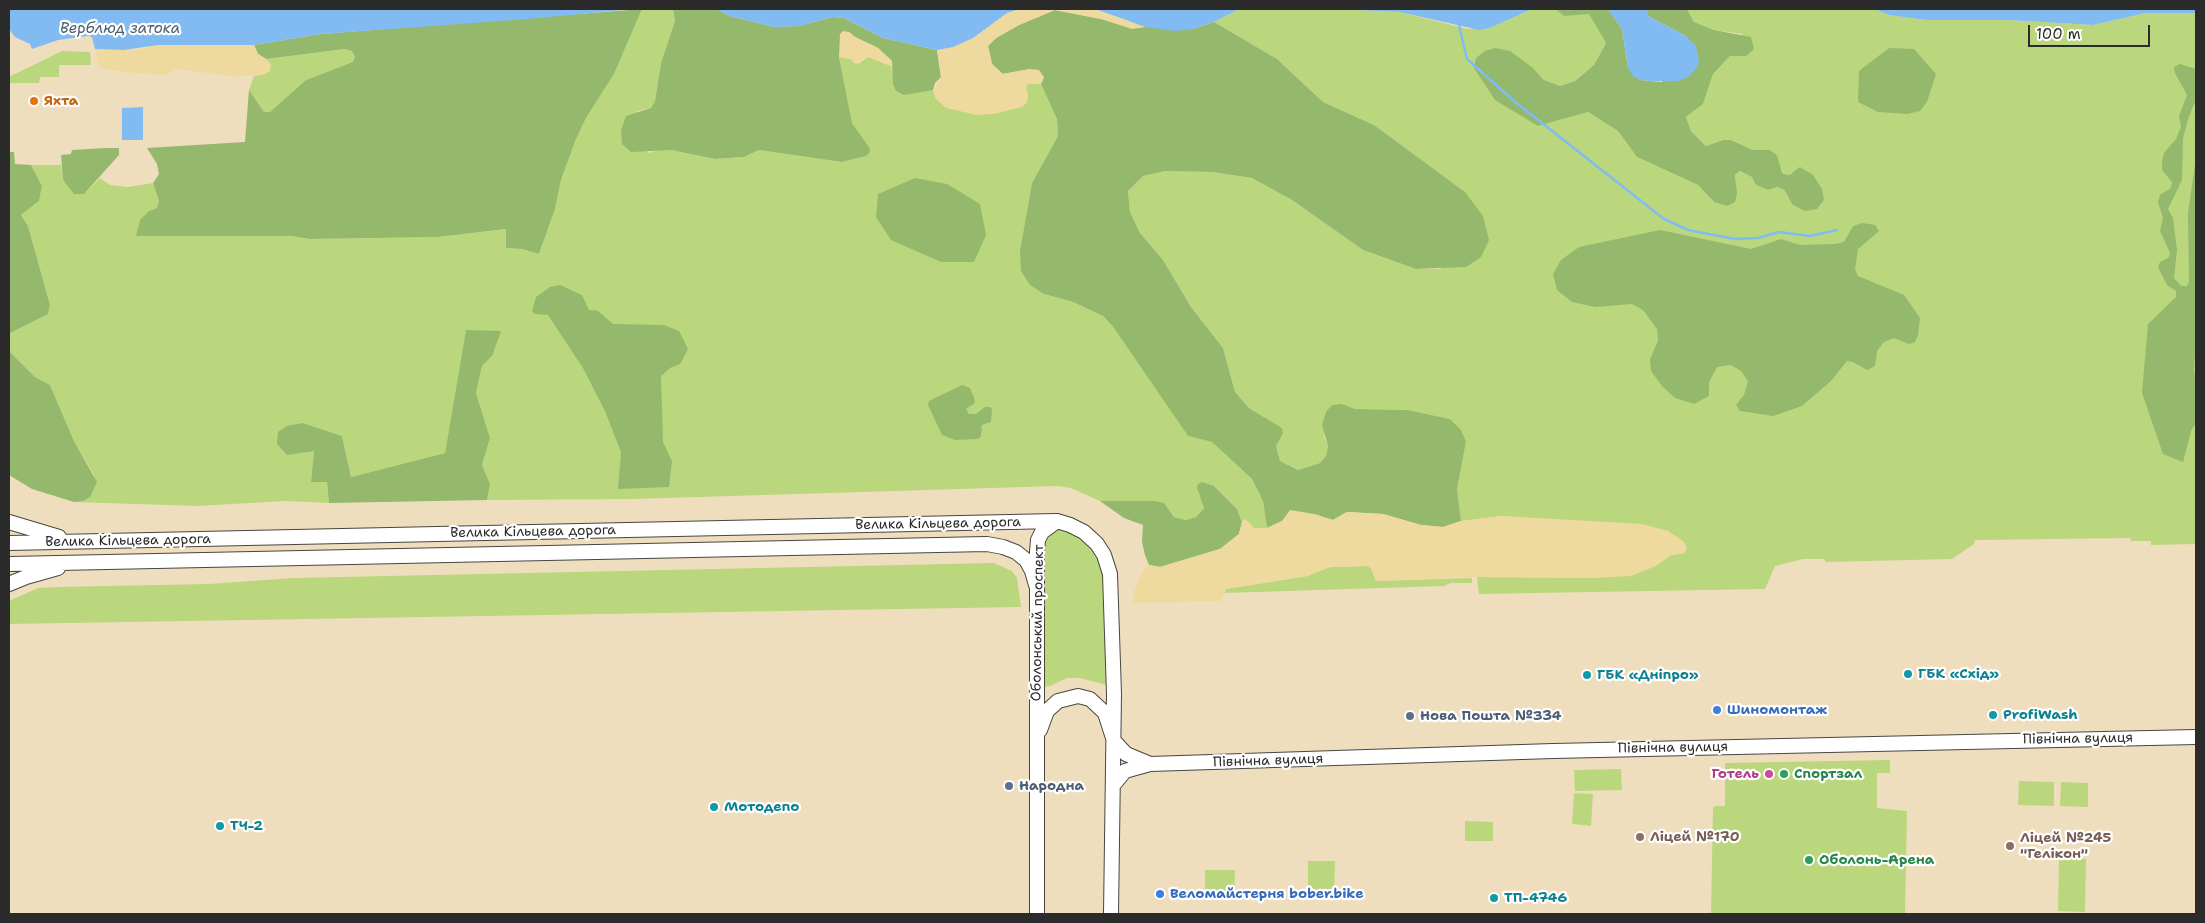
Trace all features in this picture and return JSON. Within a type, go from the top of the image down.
[{"type":"main road","name":"Велика Кільцева дорога","points":[[9,543],[1057,521]]},
{"type":"main road","name":"Оболонський проспект","points":[[1037,914],[1036,585],[1038,540],[1046,528],[1057,521]]},
{"type":"main road","points":[[1057,521],[1079,529],[1091,538],[1107,563],[1112,609],[1115,783],[1112,914]]},
{"type":"main road","points":[[9,522],[57,537],[94,542]]},
{"type":"main road","name":"Велика Кільцева дорога","points":[[9,564],[987,544],[1003,546],[1021,556],[1032,571],[1036,585]]},
{"type":"main road","points":[[9,584],[50,569],[92,562]]},
{"type":"main road","points":[[1037,741],[1047,710],[1058,701],[1078,696],[1090,699],[1105,713],[1114,740]]},
{"type":"main road","name":"Північна вулиця","points":[[1115,783],[1125,771],[1150,764],[1553,751],[2196,736]]},
{"type":"main road","name":"Північна вулиця","points":[[1114,740],[1126,754],[1150,764]]},
{"type":"green space","points":[[642,9],[673,9],[675,21],[661,63],[655,101],[651,108],[637,111],[648,153],[659,150],[671,150],[715,159],[744,157],[759,150],[842,162],[866,156],[869,147],[852,123],[839,57],[851,59],[858,64],[868,57],[891,66],[896,91],[904,95],[927,89],[933,90],[936,99],[1028,95],[1026,88],[1028,84],[1041,84],[1057,119],[1058,136],[1032,183],[1020,250],[1044,294],[1073,302],[1103,316],[1113,325],[1188,436],[1212,442],[1252,479],[1263,501],[1267,528],[1254,528],[1245,519],[1242,522],[1237,509],[1214,486],[1198,493],[1203,500],[1204,508],[1196,517],[1186,520],[1174,517],[1164,503],[1156,501],[1100,501],[1071,488],[1057,486],[634,499],[487,500],[490,484],[482,465],[490,438],[476,393],[482,366],[492,356],[466,331],[445,453],[351,477],[342,436],[303,423],[314,451],[311,482],[327,482],[329,503],[286,501],[197,506],[74,502],[83,501],[94,475],[74,441],[50,385],[35,377],[10,352],[10,333],[48,314],[50,305],[28,226],[21,215],[39,201],[42,186],[31,165],[61,165],[63,181],[84,194],[100,178],[110,185],[128,187],[153,183],[159,201],[157,208],[149,211],[291,236],[310,239],[438,237],[507,229],[506,248],[522,249],[539,254],[555,209],[561,180],[576,139],[586,118],[614,74]]},
{"type":"green space","points":[[642,9],[614,74],[586,118],[576,139],[561,180],[555,209],[539,254],[522,249],[506,248],[506,229],[438,237],[310,239],[291,236],[136,236],[140,220],[149,211],[157,208],[159,201],[153,183],[159,174],[157,164],[147,148],[245,142],[249,90],[264,112],[270,112],[306,80],[353,62],[355,57],[352,51],[345,49],[266,59],[258,54],[254,45],[321,34]]},
{"type":"green space","points":[[673,9],[717,9],[729,16],[775,27],[799,26],[833,17],[844,18],[883,38],[937,50],[941,77],[935,83],[933,90],[904,95],[896,91],[893,84],[892,61],[878,48],[849,32],[839,57],[852,123],[869,147],[870,152],[866,156],[842,162],[759,150],[744,157],[715,159],[671,150],[631,152],[622,144],[621,130],[626,116],[651,108],[655,101],[661,63],[675,21]]},
{"type":"green space","points":[[1239,9],[1334,9],[1400,12],[1468,29],[1490,28],[1532,9],[1555,9],[1564,16],[1589,13],[1606,43],[1594,65],[1575,81],[1560,86],[1544,80],[1533,68],[1538,126],[1588,112],[1618,131],[1637,157],[1698,185],[1714,202],[1736,183],[1735,175],[1740,171],[1753,177],[1756,185],[1768,190],[1777,187],[1784,190],[1788,198],[1793,171],[1789,175],[1781,172],[1777,155],[1770,150],[1753,150],[1731,140],[1723,140],[1706,146],[1691,131],[1686,117],[1703,104],[1713,74],[1730,56],[1746,56],[1742,34],[1714,30],[1694,22],[1687,9],[1874,9],[1889,15],[1926,20],[2008,20],[2093,25],[2146,13],[2196,13],[2196,544],[2151,545],[2151,541],[2131,541],[2130,538],[1975,540],[1974,544],[1952,559],[1826,562],[1824,559],[1803,559],[1775,566],[1765,589],[1479,594],[1477,577],[1596,578],[1656,565],[1671,555],[1685,553],[1503,516],[1461,521],[1457,489],[1466,442],[1450,419],[1408,410],[1354,409],[1342,404],[1324,436],[1328,446],[1326,456],[1320,463],[1298,470],[1280,461],[1276,446],[1282,428],[1249,408],[1235,392],[1223,348],[1191,307],[1163,260],[1140,233],[1130,212],[1128,191],[1143,176],[1165,171],[1212,172],[1252,178],[1292,200],[1363,250],[1416,269],[1441,269],[1465,192],[1374,125],[1323,102],[1277,59],[1214,22]]},
{"type":"green space","points":[[1555,9],[1608,9],[1622,29],[1628,68],[1640,80],[1662,82],[1686,36],[1648,16],[1646,9],[1687,9],[1694,22],[1714,30],[1751,37],[1754,49],[1746,56],[1730,56],[1713,74],[1703,104],[1686,117],[1691,131],[1706,146],[1723,140],[1731,140],[1753,150],[1770,150],[1777,155],[1782,173],[1789,175],[1800,167],[1813,175],[1822,189],[1824,200],[1817,209],[1805,211],[1793,205],[1784,190],[1777,187],[1768,190],[1756,185],[1752,177],[1740,171],[1735,175],[1737,194],[1735,202],[1727,206],[1714,202],[1698,185],[1637,157],[1618,131],[1588,112],[1538,126],[1495,100],[1474,68],[1476,58],[1485,51],[1495,48],[1510,51],[1533,68],[1544,80],[1560,86],[1575,81],[1594,65],[1606,43],[1589,14],[1564,16]]},
{"type":"green space","points":[[1055,10],[1101,19],[1193,29],[1214,22],[1277,59],[1323,102],[1374,125],[1465,192],[1483,216],[1489,240],[1481,257],[1466,267],[1416,269],[1363,250],[1292,200],[1252,178],[1212,172],[1165,171],[1143,176],[1128,191],[1130,212],[1140,233],[1163,260],[1191,307],[1223,348],[1235,392],[1249,408],[1282,428],[1283,433],[1276,446],[1280,461],[1298,470],[1320,463],[1326,456],[1328,446],[1322,425],[1326,412],[1332,405],[1342,404],[1355,409],[1408,410],[1450,419],[1461,430],[1466,442],[1457,489],[1461,521],[1443,527],[1421,525],[1383,514],[1347,512],[1333,520],[1314,514],[1282,521],[1267,528],[1263,501],[1252,479],[1212,442],[1188,436],[1112,325],[1103,316],[1073,302],[1044,294],[1030,285],[1021,271],[1020,250],[1032,183],[1058,136],[1057,119],[1041,84],[1044,77],[1030,69],[1003,74],[992,64],[988,46],[996,38],[1019,25]]},
{"type":"green space","points":[[1889,48],[1914,49],[1936,74],[1927,102],[1920,111],[1907,114],[1878,112],[1858,102],[1859,71]]},
{"type":"green space","points":[[345,49],[352,51],[355,57],[354,62],[306,80],[270,112],[264,112],[249,90],[254,76],[265,74],[271,65],[266,59]]},
{"type":"green space","points":[[62,51],[90,52],[91,65],[59,65],[59,77],[40,77],[39,83],[10,83],[9,123],[9,77]]},
{"type":"green space","points":[[2180,64],[2196,69],[2196,100],[2183,138],[2182,180],[2168,209],[2173,218],[2177,250],[2174,278],[2181,286],[2187,286],[2189,282],[2188,213],[2196,157],[2196,340],[2194,371],[2196,381],[2196,423],[2191,431],[2183,462],[2163,454],[2142,393],[2148,324],[2176,297],[2176,291],[2167,285],[2158,267],[2160,262],[2169,257],[2170,253],[2160,231],[2163,218],[2158,202],[2160,195],[2171,188],[2172,182],[2162,170],[2162,162],[2164,153],[2176,139],[2181,127],[2179,116],[2187,95],[2175,73],[2174,67]]},
{"type":"green space","points":[[119,148],[119,155],[84,194],[74,194],[63,180],[61,155],[71,154],[72,150]]},
{"type":"green space","points":[[9,152],[14,152],[15,164],[31,165],[42,186],[39,201],[21,215],[28,226],[50,305],[48,314],[10,333],[10,352],[35,377],[50,385],[74,441],[97,482],[90,497],[83,501],[74,502],[32,489],[9,475]]},
{"type":"green space","points":[[915,178],[947,184],[980,204],[986,235],[974,262],[941,262],[891,240],[876,217],[878,194]]},
{"type":"green space","points":[[1862,223],[1875,225],[1879,231],[1858,249],[1855,269],[1858,276],[1904,295],[1920,318],[1918,335],[1915,342],[1909,344],[1894,338],[1884,342],[1877,351],[1875,366],[1867,370],[1853,362],[1847,361],[1831,381],[1802,406],[1773,416],[1740,411],[1736,405],[1744,395],[1748,381],[1741,371],[1731,365],[1717,367],[1709,382],[1709,396],[1694,404],[1675,398],[1662,386],[1651,371],[1650,359],[1658,341],[1657,329],[1643,310],[1632,304],[1595,307],[1572,302],[1557,290],[1553,274],[1561,260],[1579,247],[1660,230],[1751,249],[1781,239],[1800,245],[1844,242],[1853,226]]},
{"type":"green space","points":[[560,285],[582,295],[589,310],[598,311],[613,324],[664,325],[679,331],[688,349],[680,364],[670,368],[661,376],[663,442],[672,461],[669,487],[618,489],[621,452],[605,411],[583,368],[548,315],[535,314],[532,311],[536,297],[550,287]]},
{"type":"green space","points":[[466,330],[501,331],[492,356],[482,366],[476,393],[490,438],[482,465],[490,484],[487,500],[329,503],[327,482],[311,482],[314,451],[287,455],[277,444],[278,432],[287,426],[303,423],[342,436],[351,477],[445,453]]},
{"type":"green space","points":[[962,385],[970,388],[974,398],[975,403],[966,409],[969,414],[976,414],[985,407],[992,409],[991,422],[982,425],[981,436],[978,439],[955,440],[942,435],[928,405],[929,401]]},
{"type":"green space","points":[[1202,482],[1214,486],[1237,509],[1242,522],[1239,534],[1220,549],[1160,567],[1149,565],[1142,542],[1143,525],[1124,518],[1100,501],[1156,501],[1164,503],[1174,517],[1186,520],[1196,517],[1204,508],[1197,488],[1198,484]]},
{"type":"green space","points":[[1062,528],[1083,539],[1097,556],[1105,578],[1110,686],[1080,678],[1067,678],[1050,686],[1041,687],[1044,641],[1042,540],[1053,529]]},
{"type":"green space","points":[[994,563],[1012,571],[1017,578],[1021,607],[9,624],[9,601],[38,588],[208,584],[294,578]]},
{"type":"green space","points":[[1368,566],[1371,568],[1376,581],[1472,578],[1472,583],[1451,583],[1444,586],[1225,593],[1226,589],[1307,576],[1330,567]]},
{"type":"green space","name":"Оболонь-Арена","points":[[1890,760],[1890,773],[1877,773],[1877,808],[1907,811],[1905,914],[1711,914],[1713,808],[1715,806],[1725,806],[1725,763]]},
{"type":"green space","points":[[1621,769],[1622,790],[1575,791],[1574,770]]},
{"type":"green space","points":[[2019,781],[2054,782],[2054,806],[2018,805]]},
{"type":"green space","points":[[2061,782],[2088,783],[2088,807],[2060,806]]},
{"type":"green space","points":[[1574,793],[1593,794],[1591,826],[1572,824]]},
{"type":"green space","points":[[1465,821],[1493,822],[1493,841],[1465,841]]},
{"type":"green space","points":[[2059,858],[2086,859],[2085,912],[2058,911]]},
{"type":"green space","points":[[1308,861],[1335,861],[1334,896],[1308,896]]},
{"type":"green space","points":[[1205,870],[1235,870],[1234,898],[1205,898]]},
{"type":"sand","points":[[1019,9],[1095,9],[1146,27],[1132,29],[1101,19],[1055,10],[1019,25],[996,38],[988,46],[992,64],[1002,74],[1030,69],[1039,70],[1044,77],[1041,84],[1028,84],[1026,88],[1027,102],[1022,107],[994,114],[977,115],[946,108],[936,99],[933,90],[941,77],[937,50],[953,47],[973,38],[1007,13]]},
{"type":"sand","points":[[843,31],[849,32],[878,48],[892,61],[891,66],[869,57],[855,64],[851,59],[839,57],[840,34]]},
{"type":"sand","points":[[158,45],[254,45],[258,54],[271,65],[270,71],[265,74],[235,77],[176,69],[165,75],[99,68],[95,49],[136,50]]},
{"type":"sand","points":[[1290,510],[1314,514],[1333,520],[1347,512],[1383,514],[1421,525],[1443,527],[1461,521],[1503,516],[1642,524],[1668,531],[1683,541],[1687,548],[1685,553],[1671,555],[1656,566],[1631,576],[1596,578],[1477,577],[1376,581],[1371,568],[1368,566],[1330,567],[1308,576],[1226,589],[1221,601],[1134,603],[1134,592],[1143,571],[1149,565],[1160,567],[1220,549],[1239,534],[1242,522],[1245,519],[1254,528],[1267,528],[1282,521]]},
{"type":"water","name":"Верблюд затока","points":[[9,9],[633,9],[528,19],[321,34],[254,45],[158,45],[124,50],[95,49],[92,37],[88,36],[58,40],[32,49],[30,44],[15,37],[9,29]]},
{"type":"water","points":[[717,9],[1019,9],[1007,13],[973,38],[953,47],[937,50],[883,38],[844,18],[833,17],[799,26],[775,27],[729,16]]},
{"type":"water","points":[[1095,9],[1239,9],[1214,22],[1193,29],[1175,31],[1146,27]]},
{"type":"water","points":[[1334,9],[1532,9],[1490,28],[1479,30],[1400,12]]},
{"type":"water","points":[[1608,9],[1646,9],[1648,16],[1686,36],[1696,46],[1699,61],[1696,69],[1688,77],[1678,81],[1640,80],[1633,76],[1628,68],[1622,29]]},
{"type":"water","points":[[1874,9],[2196,9],[2196,13],[2146,13],[2093,25],[2008,20],[1926,20],[1889,15]]},
{"type":"water","points":[[143,107],[143,140],[122,140],[122,108]]},
{"type":"waterway","points":[[1459,25],[1467,59],[1514,101],[1664,219],[1688,230],[1735,239],[1758,238],[1779,232],[1810,236],[1837,230]]},
{"type":"place","name":"Яхта","points":[[34,101]]},
{"type":"place","name":"ГБК «Схід»","points":[[1908,674]]},
{"type":"place","name":"ГБК «Дніпро»","points":[[1587,675]]},
{"type":"place","name":"Шиномонтаж","points":[[1717,710]]},
{"type":"place","name":"ProfiWash","points":[[1993,715]]},
{"type":"place","name":"Нова Пошта №334","points":[[1410,716]]},
{"type":"place","name":"Готель","points":[[1769,774]]},
{"type":"place","name":"Спортзал","points":[[1784,774]]},
{"type":"place","name":"Народна","points":[[1009,786]]},
{"type":"place","name":"Мотодепо","points":[[714,807]]},
{"type":"place","name":"ТЧ-2","points":[[220,826]]},
{"type":"place","name":"Ліцей №170","points":[[1640,837]]},
{"type":"place","name":"Ліцей №245 \"Гелікон\"","points":[[2010,846]]},
{"type":"place","name":"Оболонь-Арена","points":[[1809,860]]},
{"type":"place","name":"Веломайстерня bober.bike","points":[[1160,894]]},
{"type":"place","name":"ТП-4746","points":[[1494,898]]}]
